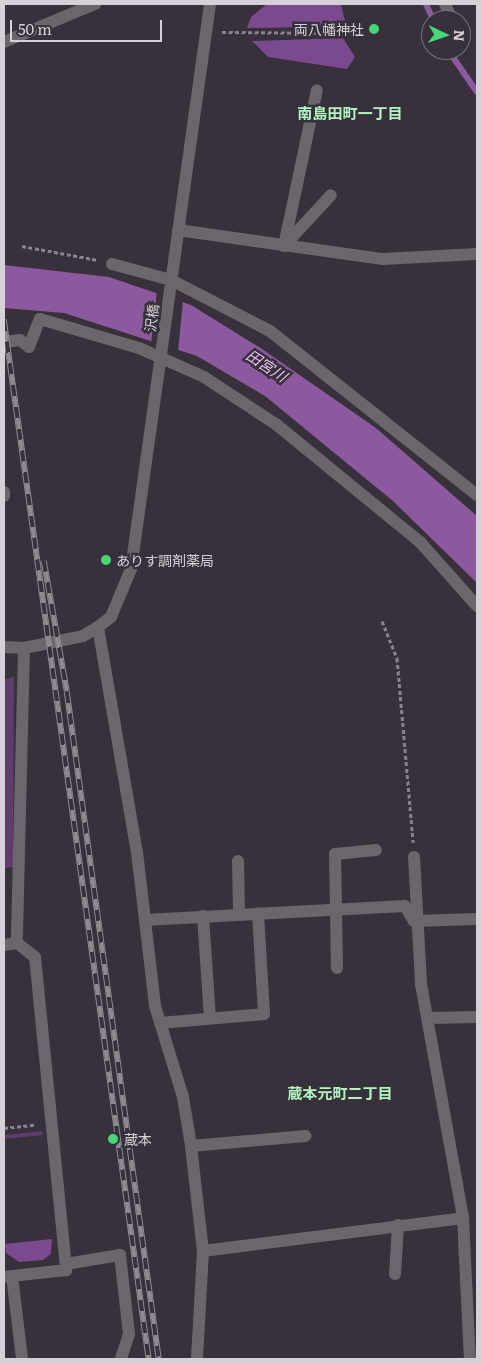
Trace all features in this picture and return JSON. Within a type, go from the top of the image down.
[{"type":"street","points":[[4,42],[95,4]]},
{"type":"street","name":"沢橋","points":[[98,627],[111,617],[131,569],[210,4]]},
{"type":"street","points":[[284,246],[317,90]]},
{"type":"street","points":[[284,246],[331,195]]},
{"type":"street","points":[[178,230],[383,259],[477,254]]},
{"type":"street","points":[[112,264],[171,284],[297,348],[477,495]]},
{"type":"street","points":[[4,342],[20,340],[29,346],[40,319],[162,354],[244,400],[277,425],[420,542],[477,606]]},
{"type":"street","points":[[4,646],[24,648],[83,636],[98,627],[160,1023],[183,1097],[191,1146],[203,1251],[197,1359]]},
{"type":"street","points":[[22,1359],[8,1276],[66,1270],[34,957],[10,944],[24,648]]},
{"type":"street","points":[[337,968],[340,908],[335,854],[376,850]]},
{"type":"street","points":[[414,857],[414,921],[463,1218],[470,1359]]},
{"type":"street","points":[[238,861],[239,914]]},
{"type":"street","points":[[145,920],[258,912],[405,906],[414,921]]},
{"type":"street","points":[[160,1023],[264,1014],[258,912]]},
{"type":"street","points":[[203,916],[210,1018]]},
{"type":"street","points":[[414,921],[477,919]]},
{"type":"street","points":[[429,1018],[477,1017]]},
{"type":"street","points":[[191,1146],[306,1136]]},
{"type":"street","points":[[203,1251],[398,1224],[463,1218]]},
{"type":"street","points":[[395,1274],[398,1224]]},
{"type":"street","points":[[66,1264],[120,1255],[130,1334],[122,1359]]},
{"type":"path","points":[[207,32],[332,33]]},
{"type":"path","points":[[22,246],[112,264]]},
{"type":"path","points":[[382,621],[397,658],[414,857]]},
{"type":"path","points":[[4,1128],[41,1124]]},
{"type":"shaded area","points":[[267,4],[341,4],[345,21],[314,27],[247,28],[251,17]]},
{"type":"shaded area","points":[[343,38],[355,57],[347,69],[268,57],[252,41]]},
{"type":"shaded area","points":[[14,676],[13,867],[4,868],[4,680]]},
{"type":"shaded area","points":[[42,1131],[43,1135],[4,1139],[4,1135]]},
{"type":"shaded area","points":[[52,1239],[51,1254],[43,1260],[19,1262],[6,1253],[5,1244]]},
{"type":"water","name":"田宮川","points":[[4,265],[109,277],[191,305],[262,349],[376,428],[477,516],[477,583],[393,501],[265,396],[197,356],[64,313],[4,308]]},
{"type":"pier","points":[[157,291],[183,300],[178,352],[151,344]]},
{"type":"waterway","points":[[426,4],[429,10]]},
{"type":"waterway","points":[[455,60],[477,92]]},
{"type":"railway","points":[[4,320],[149,1359]]},
{"type":"railway","points":[[44,561],[67,692],[159,1359]]},
{"type":"place","name":"両八幡神社","points":[[374,29]]},
{"type":"place","name":"ありす調剤薬局","points":[[106,560]]},
{"type":"place","name":"蔵本","points":[[113,1139]]},
{"type":"district","name":"南島田町一丁目","points":[[350,113]]},
{"type":"district","name":"蔵本元町二丁目","points":[[340,1093]]}]
